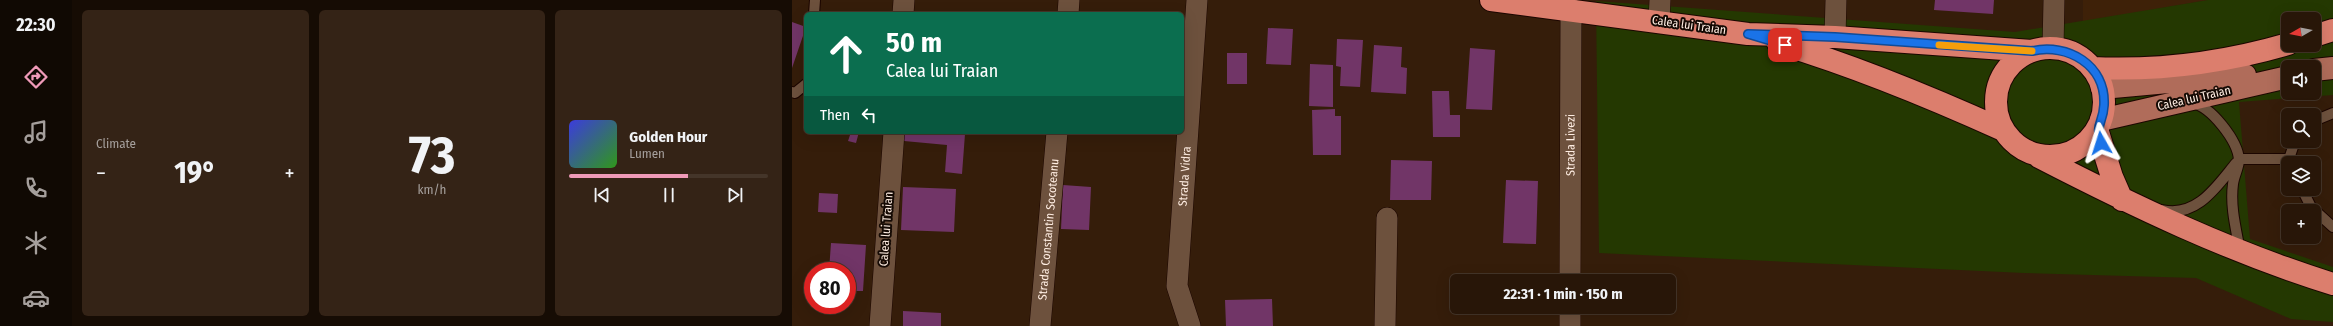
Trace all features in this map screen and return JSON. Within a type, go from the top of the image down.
[{"type":"highway","name":"Calea lui Traian","points":[[1491,0],[1571,9],[1659,10],[1748,34],[1835,37],[2043,50]]},
{"type":"highway","points":[[2321,34],[2333,30]]},
{"type":"highway","points":[[1748,34],[1886,80],[1953,107],[2003,130]]},
{"type":"highway","points":[[2092,68],[2137,70],[2179,67],[2238,57],[2281,46]]},
{"type":"highway","points":[[2030,153],[2045,157],[2068,153],[2087,142],[2099,125],[2104,105],[2102,88],[2092,68],[2080,58],[2068,51],[2043,50],[2018,58],[2007,70],[1999,84],[1996,99],[1997,116],[2003,130],[2015,144],[2030,153],[2122,200],[2185,220],[2240,251],[2333,284]]},
{"type":"highway","points":[[2099,125],[2112,177],[2122,200]]},
{"type":"main road","name":"Calea lui Traian","points":[[2102,88],[2281,72]]},
{"type":"main road","name":"Calea lui Traian","points":[[2099,125],[2180,101],[2281,79]]},
{"type":"street","points":[[903,12],[904,0]]},
{"type":"street","points":[[1068,12],[1069,0]]},
{"type":"street","name":"Strada Vidra","points":[[1190,326],[1177,286],[1197,0]]},
{"type":"street","points":[[1835,37],[1836,0]]},
{"type":"street","points":[[2043,50],[2054,0]]},
{"type":"street","name":"Strada Livezi","points":[[1570,274],[1571,9]]},
{"type":"street","name":"Calea lui Traian","points":[[880,326],[894,134]]},
{"type":"street","name":"Strada Constantin Socoteanu","points":[[1040,326],[1057,134]]},
{"type":"street","points":[[1385,326],[1387,218]]},
{"type":"street","points":[[1570,314],[1570,326]]},
{"type":"lane","points":[[814,12],[815,0]]},
{"type":"lane","points":[[792,92],[795,93],[804,86]]},
{"type":"lane","points":[[2180,101],[2197,104],[2209,111],[2229,134],[2239,160],[2233,184],[2232,200],[2240,251]]},
{"type":"lane","points":[[2321,118],[2333,113]]},
{"type":"lane","points":[[2239,160],[2281,161]]},
{"type":"lane","points":[[2185,220],[2239,160]]},
{"type":"lane","points":[[2306,196],[2311,207],[2333,227]]},
{"type":"shaded area","points":[[2083,0],[2208,0],[2083,22]]},
{"type":"green space","points":[[2208,0],[2333,0],[2333,95],[2321,96],[2321,60],[2281,60],[2281,99],[2239,102],[2250,239],[2333,267],[2333,322],[2291,319],[2196,278],[2024,273],[1599,253],[1596,1],[2015,32]]},
{"type":"building","points":[[1935,0],[1994,0],[1993,14],[1934,10]]},
{"type":"building","points":[[792,22],[804,26],[804,33],[792,68]]},
{"type":"building","points":[[1268,28],[1293,29],[1291,65],[1266,64]]},
{"type":"building","points":[[1337,39],[1363,40],[1360,87],[1340,86],[1341,67],[1336,66]]},
{"type":"building","points":[[1374,45],[1402,47],[1401,67],[1407,68],[1406,94],[1371,92]]},
{"type":"building","points":[[1470,48],[1495,50],[1492,110],[1466,109]]},
{"type":"building","points":[[1227,53],[1247,53],[1247,84],[1227,84]]},
{"type":"building","points":[[1310,64],[1333,65],[1333,107],[1309,106]]},
{"type":"building","points":[[1432,91],[1449,91],[1450,115],[1460,115],[1460,137],[1433,137]]},
{"type":"building","points":[[1335,109],[1335,116],[1341,116],[1341,155],[1313,155],[1312,110]]},
{"type":"building","points":[[850,134],[858,134],[856,143],[848,141]]},
{"type":"building","points":[[904,134],[965,134],[962,174],[945,172],[947,145],[904,141]]},
{"type":"building","points":[[1391,160],[1432,161],[1431,200],[1390,200]]},
{"type":"building","points":[[1506,180],[1538,181],[1536,244],[1503,243]]},
{"type":"building","points":[[1063,185],[1091,187],[1089,230],[1061,229]]},
{"type":"building","points":[[903,187],[956,189],[954,232],[901,230]]},
{"type":"building","points":[[819,193],[838,194],[837,213],[818,212]]},
{"type":"building","points":[[831,243],[866,245],[863,291],[856,291],[856,262],[830,262]]},
{"type":"building","points":[[1272,299],[1273,326],[1226,326],[1225,300]]},
{"type":"building","points":[[903,311],[941,313],[941,326],[903,326]]},
{"type":"slow traffic","points":[[1939,45],[2032,51]]},
{"type":"route","points":[[1785,45],[1748,34],[1835,37],[2032,51],[2053,48],[2068,51],[2080,58],[2092,68],[2102,88],[2104,105],[2097,130],[2101,143]]}]
